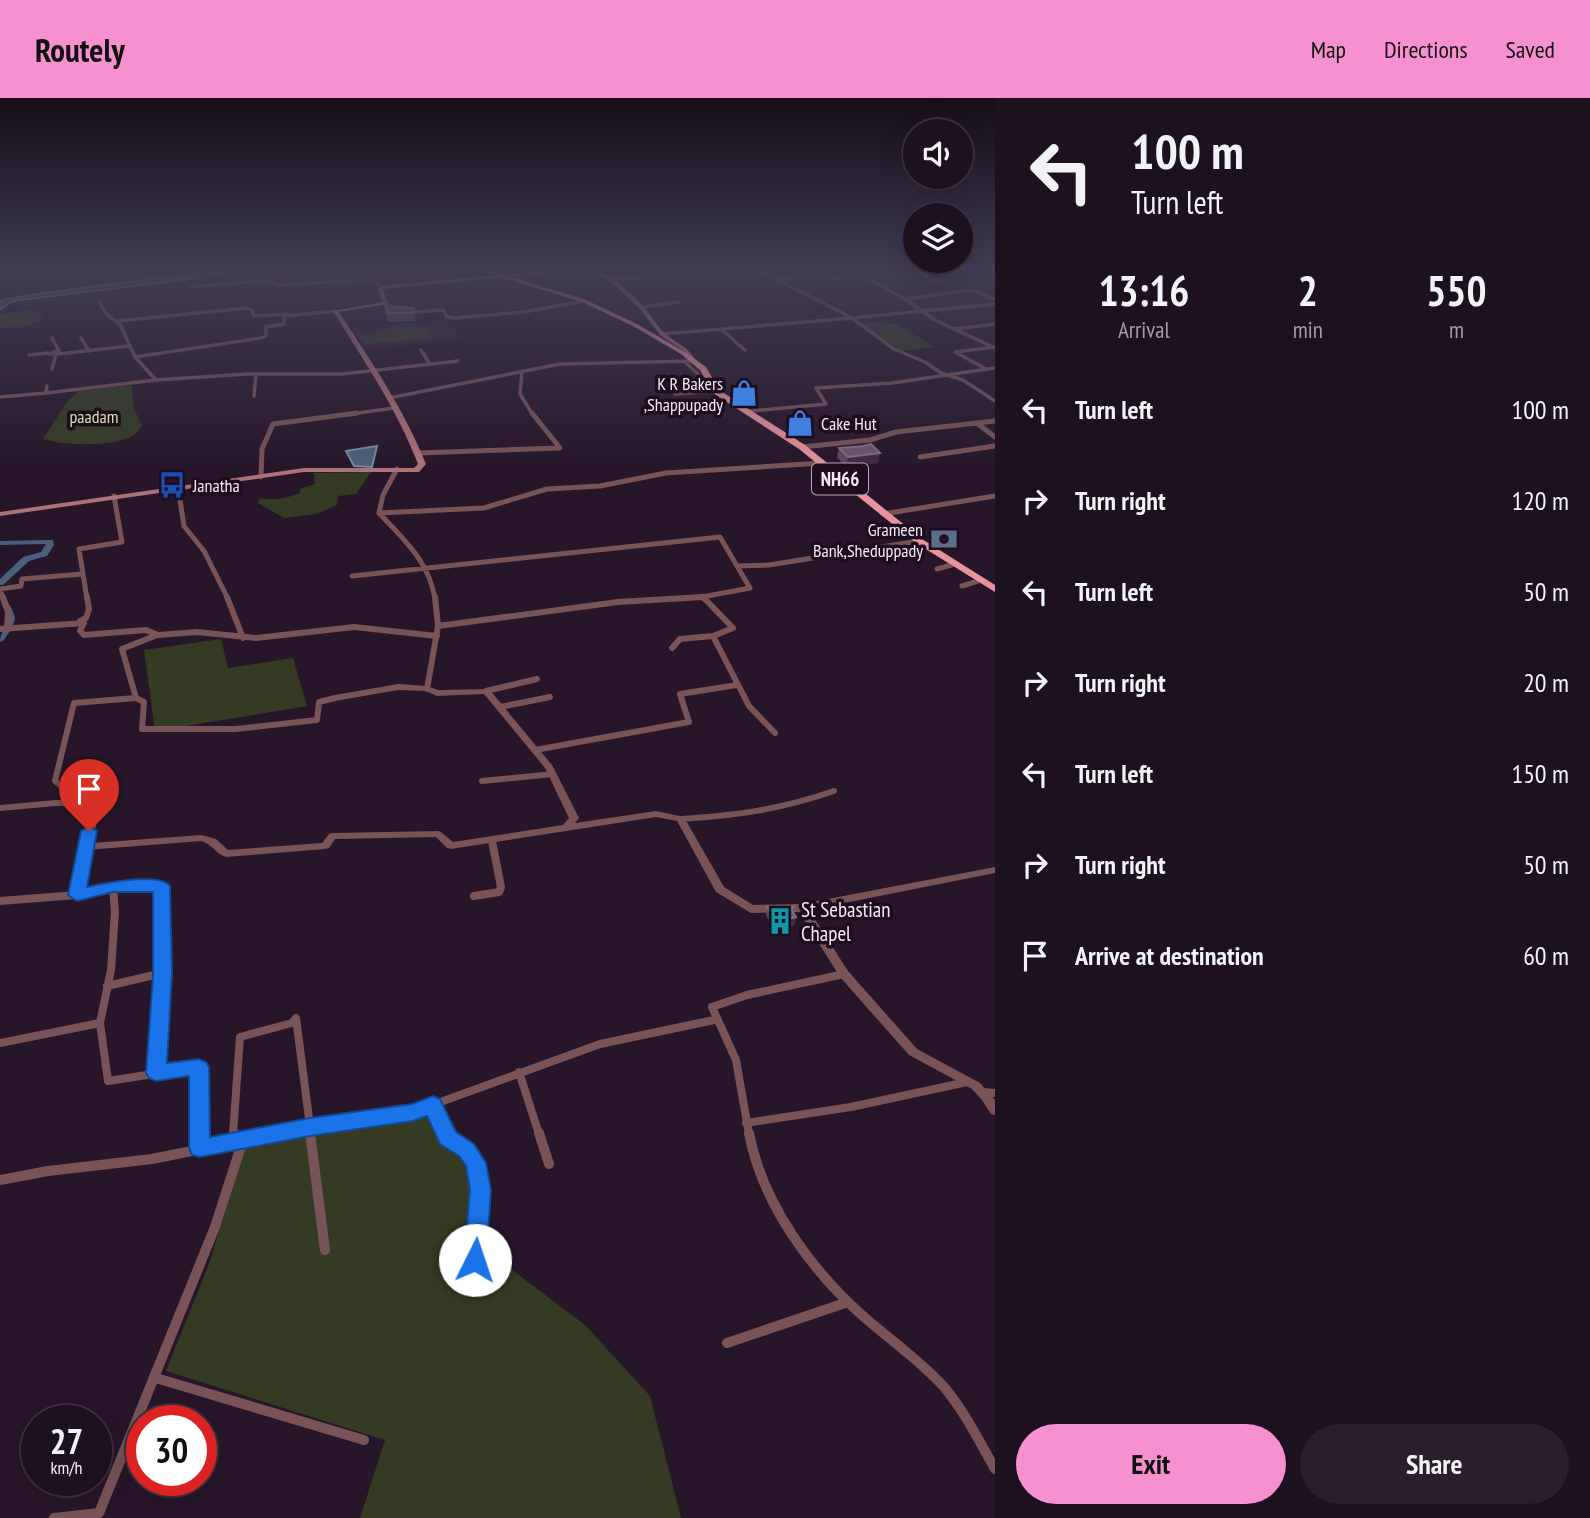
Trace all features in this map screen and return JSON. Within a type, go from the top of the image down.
[{"type":"highway","name":"NH66","points":[[651,336],[703,369],[716,391],[751,411],[802,447],[919,541],[995,589]]},
{"type":"main road","points":[[0,514],[304,470],[416,470],[422,464],[419,453],[374,370],[352,336]]},
{"type":"main road","points":[[665,336],[686,350],[689,362]]},
{"type":"street","points":[[125,336],[135,357],[156,380]]},
{"type":"street","points":[[135,357],[266,336]]},
{"type":"street","points":[[729,336],[745,350]]},
{"type":"street","points":[[875,336],[894,349],[925,362],[946,375],[963,380],[995,401]]},
{"type":"street","points":[[972,336],[995,347]]},
{"type":"street","points":[[52,338],[58,353],[52,369]]},
{"type":"street","points":[[81,338],[89,351]]},
{"type":"street","points":[[29,355],[130,346]]},
{"type":"street","points":[[986,369],[955,352],[995,347]]},
{"type":"street","points":[[421,350],[430,364]]},
{"type":"street","points":[[0,397],[156,380],[256,374],[342,374],[458,361]]},
{"type":"street","points":[[389,398],[560,364],[689,362]]},
{"type":"street","points":[[751,411],[826,404],[816,388],[892,383],[995,368]]},
{"type":"street","points":[[419,453],[560,448],[545,432],[542,423],[520,394],[522,371]]},
{"type":"street","points":[[254,396],[256,374]]},
{"type":"street","points":[[46,393],[47,386]]},
{"type":"street","points":[[675,394],[716,391]]},
{"type":"street","points":[[261,477],[262,449],[273,424],[394,408]]},
{"type":"street","points":[[802,447],[870,440],[896,432],[995,421]]},
{"type":"street","points":[[977,423],[995,436]]},
{"type":"street","points":[[919,457],[995,446]]},
{"type":"street","points":[[379,513],[484,508],[554,488],[592,488],[666,473],[822,463]]},
{"type":"street","points":[[379,513],[383,495],[397,469]]},
{"type":"street","points":[[178,487],[184,526],[204,551],[225,591],[243,638]]},
{"type":"street","points":[[76,623],[86,618],[89,609],[79,549],[122,542],[114,496]]},
{"type":"street","points":[[883,514],[995,496]]},
{"type":"street","points":[[379,513],[421,556],[429,568],[437,597],[437,636],[427,689]]},
{"type":"street","points":[[352,576],[712,536],[720,537],[750,588],[702,597],[618,602],[438,626]]},
{"type":"street","points":[[737,566],[769,565],[919,541]]},
{"type":"street","points":[[937,569],[955,564]]},
{"type":"street","points":[[81,573],[22,579],[21,586],[0,589],[8,611],[4,629],[83,623],[80,631],[84,635],[146,630],[158,635]]},
{"type":"street","points":[[962,586],[981,580]]},
{"type":"street","points":[[672,648],[680,639],[713,636],[733,628],[702,597]]},
{"type":"street","points":[[122,649],[158,635],[197,632],[243,638],[286,637],[354,627],[437,636]]},
{"type":"street","points":[[120,632],[136,698]]},
{"type":"street","points":[[713,636],[749,706],[775,733]]},
{"type":"street","points":[[71,804],[75,786],[61,786],[55,781],[74,703],[136,698],[144,702],[142,729],[220,729],[317,720],[319,702],[397,687],[427,689],[437,693],[486,691],[537,679]]},
{"type":"street","points":[[535,750],[689,722],[680,694],[737,685]]},
{"type":"street","points":[[486,691],[553,774],[574,818],[566,828]]},
{"type":"street","points":[[499,707],[550,697]]},
{"type":"street","points":[[482,781],[553,774]]},
{"type":"street","points":[[86,847],[201,838],[212,841],[226,854],[325,846],[332,836],[438,834],[451,846],[656,814],[681,819],[749,814],[792,805],[834,791]]},
{"type":"street","points":[[0,808],[96,804],[77,895]]},
{"type":"street","points":[[681,819],[720,889],[751,909],[802,908],[995,870]]},
{"type":"street","points":[[474,896],[499,892],[492,841]]},
{"type":"street","points":[[0,901],[77,895],[113,887],[161,886],[161,974],[163,973],[156,1073]]},
{"type":"street","points":[[113,887],[115,912],[100,1023],[108,1081],[199,1067],[200,1148]]},
{"type":"street","points":[[802,908],[844,974],[913,1052],[982,1092],[995,1110]]},
{"type":"street","points":[[107,986],[161,974]]},
{"type":"street","points":[[844,974],[723,1001],[712,1007],[714,1020],[727,1038],[736,1061],[746,1123],[758,1171],[774,1202],[817,1265],[848,1302],[913,1359],[953,1399],[995,1469]]},
{"type":"street","points":[[54,1518],[99,1515],[215,1227],[238,1141],[240,1037],[292,1023],[296,1018],[325,1250]]},
{"type":"street","points":[[0,1180],[48,1171],[152,1159],[310,1127],[413,1112],[600,1044],[714,1020]]},
{"type":"street","points":[[0,1043],[100,1023]]},
{"type":"street","points":[[519,1072],[549,1164]]},
{"type":"street","points":[[746,1123],[851,1107],[967,1082]]},
{"type":"street","points":[[982,1092],[995,1093]]},
{"type":"street","points":[[433,1105],[448,1138],[467,1150],[476,1163],[480,1190],[474,1284]]},
{"type":"street","points":[[727,1343],[848,1302]]},
{"type":"street","points":[[156,1378],[364,1440]]},
{"type":"shaded area","points":[[357,336],[458,336],[461,340],[364,349]]},
{"type":"green space","points":[[360,336],[434,338],[365,344]]},
{"type":"green space","points":[[879,336],[917,336],[934,347],[902,351]]},
{"type":"green space","name":"paadam","points":[[132,385],[134,409],[142,425],[136,433],[126,439],[97,444],[43,439],[67,402],[79,391]]},
{"type":"green space","points":[[371,472],[356,494],[338,496],[337,505],[316,514],[284,518],[258,503],[260,498],[280,499],[300,493],[300,489],[315,484],[314,473]]},
{"type":"green space","points":[[221,639],[228,668],[293,658],[307,706],[155,731],[144,650]]},
{"type":"green space","points":[[438,1107],[485,1171],[491,1254],[585,1325],[650,1396],[681,1518],[360,1518],[385,1440],[166,1371],[209,1264],[246,1144],[310,1127],[412,1117]]},
{"type":"water","points":[[377,446],[372,467],[354,466],[346,451]]},
{"type":"building","points":[[871,444],[880,453],[848,457],[839,448],[863,446]]},
{"type":"building","points":[[767,907],[793,907],[791,909],[796,917],[780,921],[773,918]]},
{"type":"waterway","points":[[0,543],[50,542],[44,554],[26,559],[0,583]]},
{"type":"waterway","points":[[0,599],[10,615],[8,628],[0,639]]},
{"type":"place","name":"K R Bakers ,Shappupady","points":[[744,393]]},
{"type":"place","name":"Cake Hut","points":[[800,423]]},
{"type":"place","name":"Janatha","points":[[172,485]]},
{"type":"place","name":"Grameen Bank,Sheduppady","points":[[944,539]]},
{"type":"place","name":"St Sebastian Chapel","points":[[780,921]]},
{"type":"route","points":[[89,831],[77,895],[113,887],[161,886],[161,974],[163,973],[156,1073],[199,1067],[200,1148],[310,1127],[413,1112],[433,1105],[448,1138],[467,1150],[476,1163],[480,1190],[475,1260]]}]
